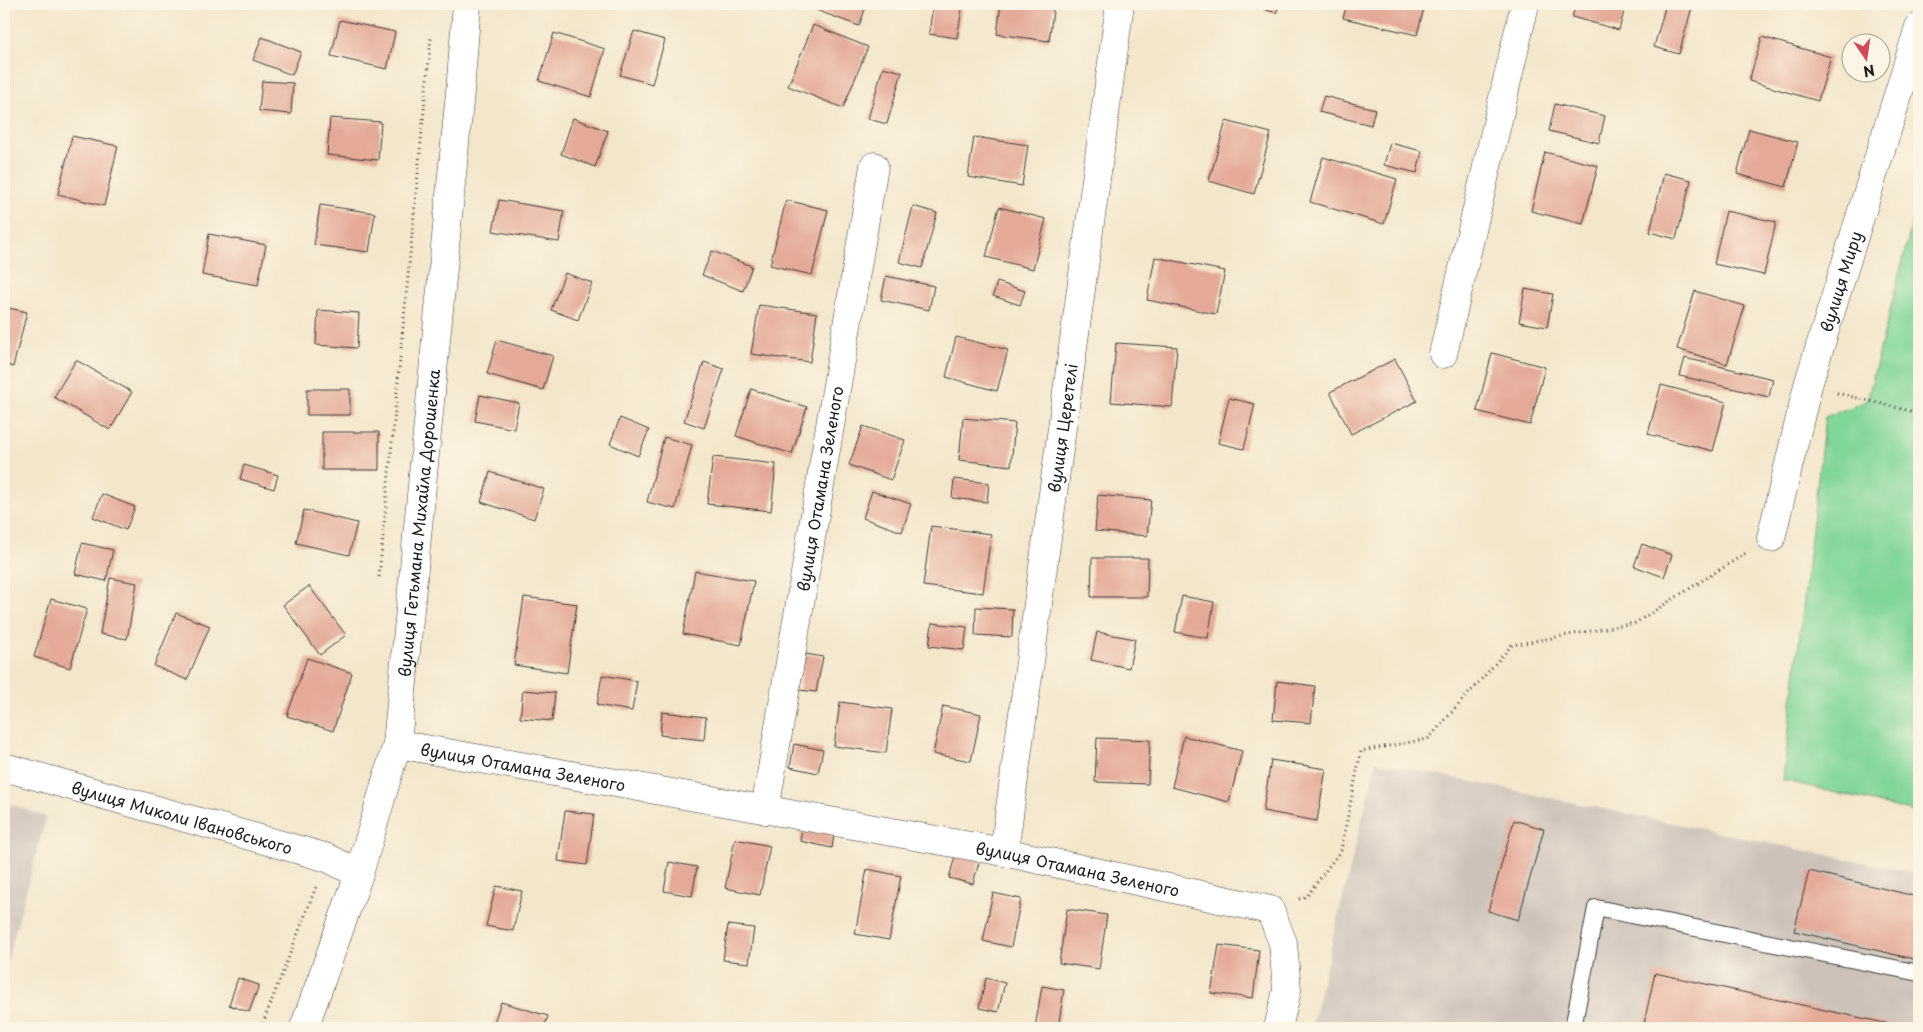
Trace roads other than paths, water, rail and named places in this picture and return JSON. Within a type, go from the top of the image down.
[{"type":"street","name":"вулиця Гетьмана Михайла Дорошенка","points":[[304,1028],[359,874],[397,744],[467,4]]},
{"type":"street","name":"вулиця Церетелі","points":[[1004,852],[1120,4]]},
{"type":"street","points":[[1443,354],[1525,4]]},
{"type":"street","name":"вулиця Миру","points":[[1771,538],[1808,385],[1919,27]]},
{"type":"street","name":"вулиця Отамана Зеленого","points":[[765,810],[874,166]]},
{"type":"street","name":"вулиця Отамана Зеленого","points":[[397,744],[1004,852],[1270,910],[1283,943],[1287,990],[1278,1028]]},
{"type":"street","name":"вулиця Миколи Івановського","points":[[4,767],[328,858],[359,874]]},
{"type":"lane","points":[[1573,1028],[1596,908],[1919,973]]}]
